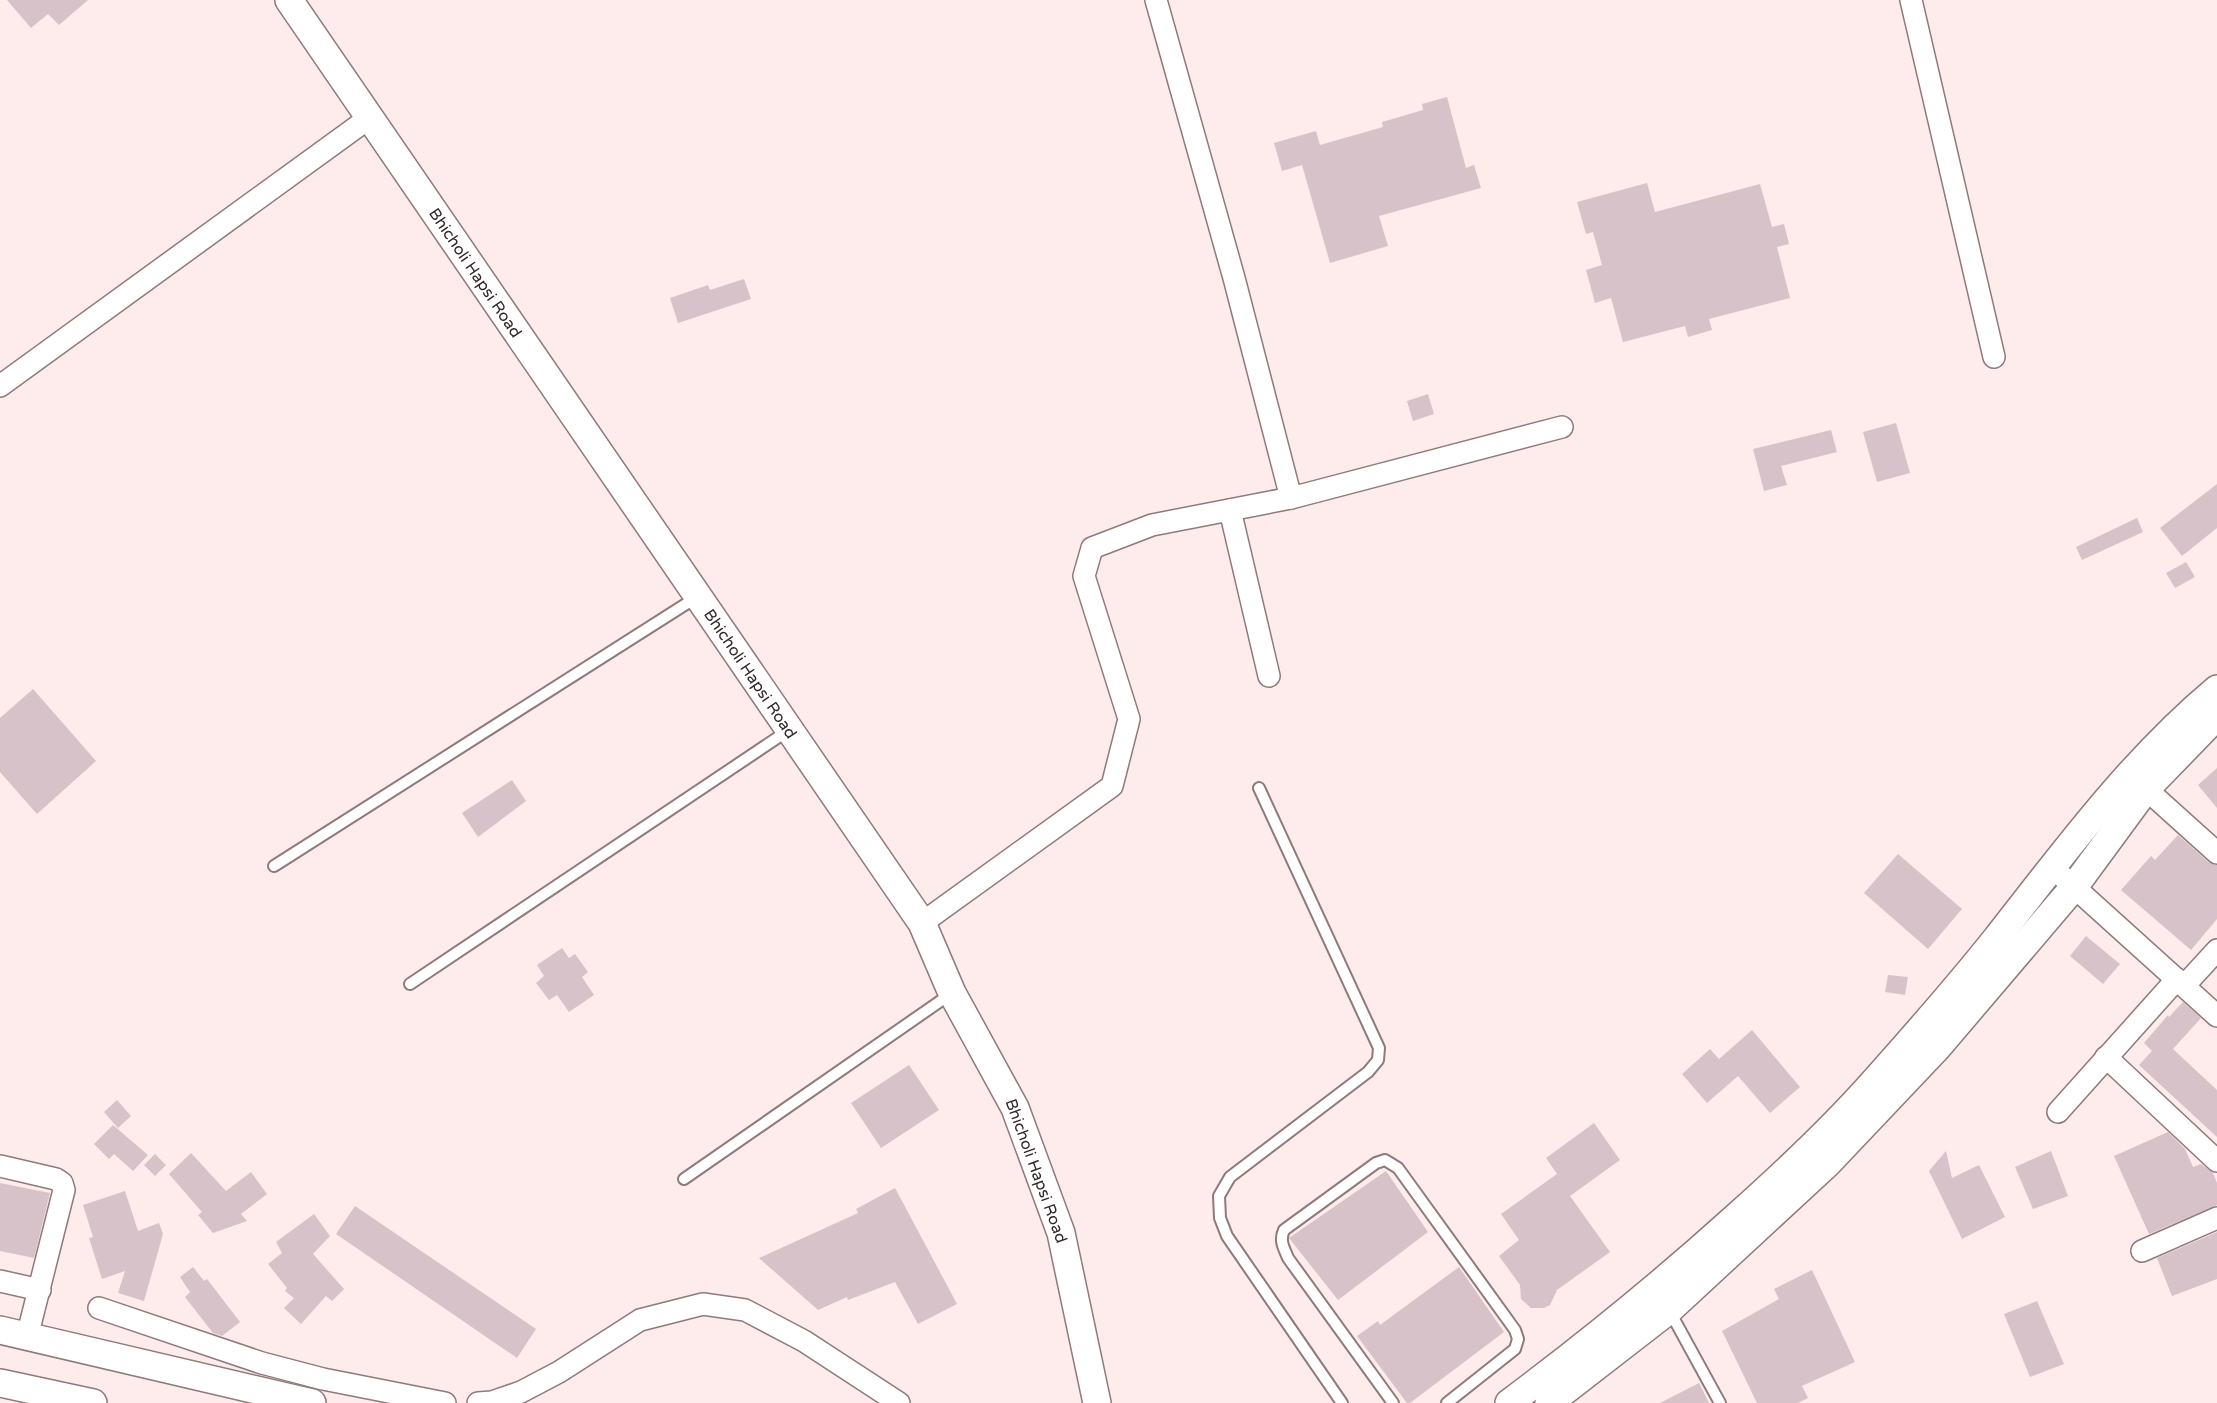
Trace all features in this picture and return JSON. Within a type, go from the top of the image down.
[{"type":"street","name":"Bhicholi Hapsi Road","points":[[289,0],[921,923],[952,993],[1015,1108],[1061,1233],[1097,1403]]},
{"type":"street","points":[[1156,0],[1234,278],[1291,498]]},
{"type":"street","points":[[1911,0],[1994,357]]},
{"type":"street","points":[[0,386],[369,118]]},
{"type":"street","points":[[921,923],[1112,786],[1129,719],[1084,576],[1092,549],[1152,525],[1291,498],[1562,427]]},
{"type":"street","points":[[1230,510],[1269,676]]},
{"type":"street","points":[[1509,1403],[1668,1279],[1779,1178],[1869,1087],[1993,942],[2092,816],[2139,763],[2185,716],[2217,689]]},
{"type":"street","points":[[1549,1403],[1669,1310],[1828,1163],[1937,1048],[2074,887],[2146,789],[2217,716]]},
{"type":"street","points":[[2146,789],[2217,853]]},
{"type":"street","points":[[2052,867],[2217,1016]]},
{"type":"street","points":[[2058,1112],[2106,1058],[2180,982],[2217,950]]},
{"type":"street","points":[[2106,1058],[2217,1161]]},
{"type":"street","points":[[0,1166],[56,1179],[62,1183],[64,1190],[27,1337]]},
{"type":"street","points":[[2142,1251],[2217,1218]]},
{"type":"street","points":[[0,1281],[39,1290]]},
{"type":"street","points":[[478,1403],[492,1402],[521,1392],[559,1372],[640,1320],[703,1304],[745,1310],[804,1341],[898,1403]]},
{"type":"street","points":[[99,1308],[262,1363],[312,1377],[445,1403]]},
{"type":"street","points":[[0,1330],[312,1403]]},
{"type":"street","points":[[0,1383],[40,1398],[93,1403]]},
{"type":"lane","points":[[274,866],[698,597]]},
{"type":"lane","points":[[410,984],[789,730]]},
{"type":"lane","points":[[1259,788],[1379,1048],[1378,1060],[1368,1072],[1230,1177],[1219,1196],[1220,1218],[1227,1236],[1342,1403]]},
{"type":"lane","points":[[684,1179],[952,993]]},
{"type":"lane","points":[[1393,1403],[1288,1258],[1281,1236],[1284,1230],[1376,1163],[1385,1160],[1398,1168],[1515,1330],[1518,1339],[1515,1349],[1448,1403]]},
{"type":"lane","points":[[1669,1310],[1720,1403]]},
{"type":"building","points":[[7,0],[88,0],[59,25],[48,14],[31,28]]},
{"type":"building","points":[[1447,97],[1466,168],[1474,165],[1481,188],[1379,216],[1388,246],[1330,263],[1302,165],[1282,171],[1274,143],[1316,131],[1320,145],[1383,127],[1382,122],[1423,110],[1422,104]]},
{"type":"building","points":[[1647,183],[1655,212],[1760,184],[1772,227],[1784,224],[1789,244],[1777,247],[1790,298],[1709,319],[1712,330],[1688,337],[1685,326],[1623,342],[1611,298],[1595,303],[1586,270],[1602,265],[1593,232],[1586,234],[1577,202]]},
{"type":"building","points":[[744,279],[751,299],[678,323],[670,298],[708,285],[710,290]]},
{"type":"building","points":[[1428,394],[1434,414],[1413,421],[1407,401]]},
{"type":"building","points":[[1896,423],[1910,473],[1877,482],[1863,432]]},
{"type":"building","points":[[1831,430],[1837,452],[1781,466],[1787,485],[1764,491],[1753,449]]},
{"type":"building","points":[[2217,484],[2217,528],[2182,556],[2160,528]]},
{"type":"building","points":[[2137,518],[2143,532],[2082,560],[2076,547]]},
{"type":"building","points":[[2186,562],[2195,577],[2175,588],[2166,573]]},
{"type":"building","points":[[33,689],[96,761],[37,814],[0,772],[0,718]]},
{"type":"building","points":[[2217,768],[2217,808],[2198,785]]},
{"type":"building","points":[[512,780],[526,801],[478,837],[462,813]]},
{"type":"building","points":[[2178,835],[2208,862],[2217,865],[2217,919],[2191,950],[2121,890],[2151,856],[2155,860]]},
{"type":"building","points":[[1898,854],[1962,909],[1928,949],[1864,893]]},
{"type":"building","points":[[2086,936],[2120,964],[2103,984],[2070,956]]},
{"type":"building","points":[[562,948],[569,958],[575,954],[588,972],[582,977],[594,995],[569,1012],[557,995],[549,1000],[536,983],[544,976],[537,965]]},
{"type":"building","points":[[1888,975],[1908,977],[1905,995],[1885,992]]},
{"type":"building","points":[[2183,1002],[2201,1018],[2173,1049],[2217,1090],[2217,1137],[2139,1065],[2152,1051],[2144,1043],[2168,1015],[2169,1017]]},
{"type":"building","points":[[1752,1030],[1800,1087],[1770,1113],[1738,1076],[1707,1103],[1682,1074],[1710,1049],[1719,1059]]},
{"type":"building","points":[[909,1065],[939,1110],[881,1148],[851,1103]]},
{"type":"building","points":[[117,1100],[131,1116],[118,1128],[104,1112]]},
{"type":"building","points":[[1594,1123],[1620,1160],[1570,1196],[1610,1252],[1557,1290],[1550,1305],[1544,1308],[1531,1308],[1521,1299],[1520,1285],[1499,1256],[1519,1240],[1501,1214],[1557,1174],[1546,1158]]},
{"type":"building","points":[[113,1125],[148,1155],[133,1171],[114,1154],[109,1159],[94,1144]]},
{"type":"building","points":[[2168,1132],[2185,1149],[2193,1167],[2201,1164],[2213,1173],[2217,1183],[2217,1205],[2149,1234],[2114,1156]]},
{"type":"building","points":[[1946,1151],[1952,1178],[1979,1165],[2005,1217],[1962,1239],[1929,1171]]},
{"type":"building","points":[[2051,1151],[2068,1196],[2033,1209],[2015,1167]]},
{"type":"building","points":[[191,1153],[226,1191],[251,1172],[267,1194],[241,1214],[247,1221],[213,1233],[198,1215],[202,1212],[169,1174]]},
{"type":"building","points":[[155,1154],[166,1165],[155,1176],[144,1165]]},
{"type":"building","points":[[1386,1171],[1428,1232],[1338,1300],[1289,1238]]},
{"type":"building","points":[[0,1183],[50,1193],[34,1258],[0,1251]]},
{"type":"building","points":[[895,1188],[957,1304],[918,1324],[895,1282],[848,1300],[847,1297],[818,1310],[759,1258],[858,1213],[856,1209]]},
{"type":"building","points":[[125,1191],[138,1231],[159,1223],[163,1234],[144,1301],[118,1293],[125,1271],[102,1279],[89,1238],[93,1237],[83,1205]]},
{"type":"building","points":[[355,1206],[536,1329],[517,1358],[336,1234]]},
{"type":"building","points":[[314,1214],[330,1236],[313,1254],[344,1289],[332,1301],[326,1296],[301,1324],[284,1308],[294,1298],[285,1291],[287,1288],[268,1264],[282,1253],[276,1242]]},
{"type":"building","points":[[2217,1232],[2217,1279],[2172,1296],[2157,1258]]},
{"type":"building","points":[[193,1267],[204,1281],[207,1279],[240,1322],[222,1336],[213,1333],[185,1297],[190,1292],[180,1277]]},
{"type":"building","points":[[1459,1267],[1504,1332],[1407,1403],[1357,1336],[1378,1321],[1380,1325]]},
{"type":"building","points":[[1812,1270],[1855,1362],[1802,1386],[1808,1398],[1798,1403],[1757,1403],[1722,1331],[1779,1299],[1774,1289]]},
{"type":"building","points":[[2037,1301],[2064,1364],[2030,1377],[2004,1314]]},
{"type":"building","points":[[1699,1383],[1709,1403],[1660,1403]]}]
